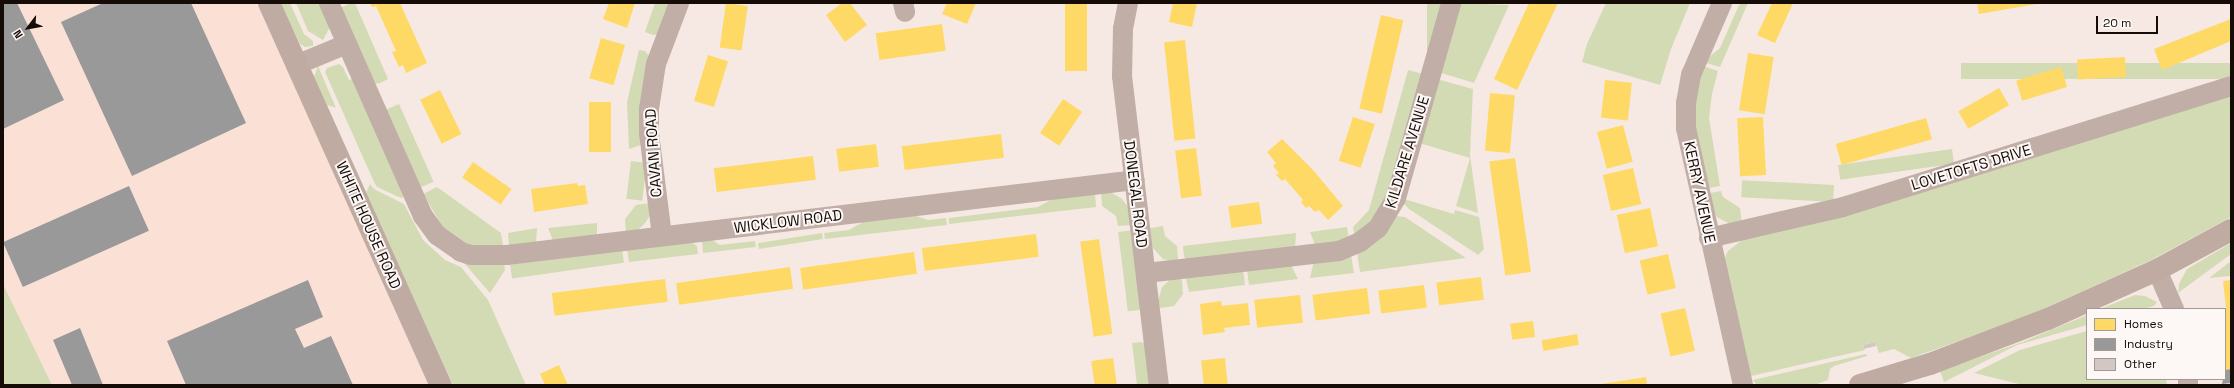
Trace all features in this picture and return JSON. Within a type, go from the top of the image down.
[{"type":"street","name":"WHITE HOUSE ROAD","points":[[269,3],[441,385]]},
{"type":"street","points":[[296,65],[347,44],[329,3]]},
{"type":"street","name":"CAVAN ROAD","points":[[662,236],[649,133],[649,109],[656,64],[679,3]]},
{"type":"street","name":"DONEGAL ROAD","points":[[1128,3],[1123,29],[1122,76],[1159,385]]},
{"type":"street","name":"KILDARE AVENUE","points":[[1146,273],[1339,251],[1360,242],[1378,228],[1396,198],[1451,3]]},
{"type":"street","name":"KERRY AVENUE","points":[[1722,3],[1693,68],[1686,102],[1686,128],[1709,238],[1743,385]]},
{"type":"street","name":"WICKLOW ROAD","points":[[347,44],[423,216],[445,241],[461,252],[492,256],[1134,180]]},
{"type":"street","name":"LOVETOFTS DRIVE","points":[[1709,238],[1843,206],[2231,86]]},
{"type":"street","points":[[1867,384],[1930,364],[2048,319],[2157,270],[2231,230]]},
{"type":"street","points":[[2157,270],[2174,308]]},
{"type":"shaded area","points":[[3,3],[269,3],[441,385],[52,385],[3,284]]},
{"type":"green space","points":[[280,3],[290,3],[304,34],[313,41],[313,46],[305,47],[300,44]]},
{"type":"green space","points":[[296,3],[322,3],[333,29],[329,29],[323,40],[308,31]]},
{"type":"green space","points":[[351,3],[355,3],[388,79],[380,83],[373,84],[340,8]]},
{"type":"green space","points":[[655,3],[672,3],[660,34],[653,35],[645,32]]},
{"type":"green space","points":[[1427,3],[1444,3],[1444,67],[1427,67]]},
{"type":"green space","points":[[1458,3],[1509,5],[1474,83],[1438,72]]},
{"type":"green space","points":[[1606,3],[1690,3],[1671,49],[1660,85],[1582,62],[1587,44]]},
{"type":"green space","points":[[1740,3],[1748,3],[1720,67],[1703,62],[1720,48]]},
{"type":"green space","points":[[639,50],[645,51],[651,58],[644,144],[629,149],[627,102]]},
{"type":"green space","points":[[1961,63],[2231,63],[2231,79],[1961,79]]},
{"type":"green space","points":[[339,64],[343,67],[349,80],[355,78],[406,196],[401,198],[377,187],[374,182],[325,72],[327,68]]},
{"type":"green space","points":[[318,66],[336,108],[327,105],[314,77]]},
{"type":"green space","points":[[1703,66],[1718,71],[1712,94],[1709,118],[1720,186],[1709,188],[1697,150],[1694,101]]},
{"type":"green space","points":[[1408,70],[1423,74],[1384,207],[1355,237],[1353,227],[1369,210]]},
{"type":"green space","points":[[1437,79],[1473,89],[1470,155],[1478,213],[1456,206],[1470,158],[1419,143]]},
{"type":"green space","points":[[2231,93],[2231,217],[2151,260],[2026,317],[1911,358],[1894,349],[1879,353],[1875,342],[1863,345],[1865,350],[1751,376],[1724,260],[1728,251],[1742,240]]},
{"type":"green space","points":[[399,104],[434,182],[420,188],[385,110]]},
{"type":"green space","points":[[1952,149],[1954,164],[1840,180],[1838,165]]},
{"type":"green space","points":[[631,161],[647,163],[642,201],[626,199]]},
{"type":"green space","points":[[1742,180],[1834,185],[1833,202],[1741,197]]},
{"type":"green space","points":[[370,184],[374,189],[404,204],[423,240],[445,260],[461,267],[488,300],[526,385],[453,385],[366,193]]},
{"type":"green space","points":[[437,187],[501,233],[503,245],[500,248],[485,249],[464,243],[444,229],[423,194]]},
{"type":"green space","points":[[1101,191],[1112,193],[1122,199],[1129,208],[1133,225],[1118,226],[1116,216],[1102,206]]},
{"type":"green space","points":[[1721,191],[1723,197],[1740,208],[1742,223],[1728,223],[1717,217],[1712,210],[1708,200],[1711,193]]},
{"type":"green space","points":[[1095,192],[1096,207],[949,224],[949,218],[1038,207],[1056,197]]},
{"type":"green space","points":[[1404,199],[1454,214],[1455,210],[1479,217],[1484,249],[1478,255],[1409,209],[1403,203]]},
{"type":"green space","points":[[651,203],[651,213],[646,222],[638,230],[626,234],[625,219],[636,205]]},
{"type":"green space","points":[[911,214],[928,220],[946,218],[947,225],[825,239],[824,233],[849,230],[868,219]]},
{"type":"green space","points":[[1396,216],[1405,217],[1466,258],[1360,272],[1357,253]]},
{"type":"green space","points":[[597,223],[597,237],[554,243],[548,228]]},
{"type":"green space","points":[[1163,226],[1165,236],[1177,246],[1178,258],[1176,262],[1163,259],[1152,247],[1147,233],[1151,228]]},
{"type":"green space","points":[[1347,227],[1349,240],[1316,247],[1310,232]]},
{"type":"green space","points":[[537,228],[536,244],[512,247],[509,244],[508,233]]},
{"type":"green space","points":[[1134,230],[1144,309],[1128,311],[1118,232]]},
{"type":"green space","points":[[822,233],[823,239],[759,249],[758,243]]},
{"type":"green space","points":[[1296,233],[1295,249],[1188,261],[1184,257],[1183,246]]},
{"type":"green space","points":[[709,238],[720,245],[755,241],[756,247],[703,253],[702,239]]},
{"type":"green space","points":[[690,241],[697,246],[698,254],[629,262],[627,248]]},
{"type":"green space","points":[[2231,243],[2231,254],[2178,293],[2179,284],[2187,269]]},
{"type":"green space","points":[[622,249],[624,263],[512,279],[510,265]]},
{"type":"green space","points":[[1351,255],[1354,273],[1310,278],[1314,261]]},
{"type":"green space","points":[[458,256],[504,263],[505,270],[490,293]]},
{"type":"green space","points":[[2231,261],[2231,276],[2209,278]]},
{"type":"green space","points":[[1290,263],[1298,279],[1249,285],[1247,269]]},
{"type":"green space","points":[[1243,269],[1245,285],[1189,292],[1186,279],[1189,275]]},
{"type":"green space","points":[[1178,277],[1182,280],[1183,294],[1174,306],[1161,308],[1157,305],[1162,287],[1170,280]]},
{"type":"green space","points":[[3,284],[52,385],[3,385]]},
{"type":"green space","points":[[2135,295],[2145,296],[2157,302],[2154,306],[2147,308],[2102,308]]},
{"type":"green space","points":[[2086,315],[2086,325],[2017,345],[1944,382],[1940,371],[2025,341]]},
{"type":"green space","points":[[2086,331],[2086,380],[2166,380],[2167,385],[2023,385],[1974,373],[2020,350]]},
{"type":"green space","points":[[1141,342],[1148,345],[1153,385],[1137,385],[1132,343]]},
{"type":"green space","points":[[1866,354],[1867,356],[1834,366],[1830,369],[1828,380],[1814,385],[1757,385],[1753,380]]},
{"type":"building: Homes","points":[[370,3],[400,3],[427,63],[406,73],[403,65],[399,67],[392,52],[396,51],[376,6],[372,7]]},
{"type":"building: Homes","points":[[609,3],[635,3],[627,28],[603,19]]},
{"type":"building: Homes","points":[[726,3],[748,6],[742,51],[720,48]]},
{"type":"building: Homes","points":[[842,3],[850,3],[867,25],[845,42],[826,15]]},
{"type":"building: Homes","points":[[947,3],[976,3],[967,24],[942,14]]},
{"type":"building: Homes","points":[[1065,3],[1087,3],[1087,71],[1065,71]]},
{"type":"building: Homes","points":[[1173,3],[1197,3],[1192,27],[1169,22]]},
{"type":"building: Homes","points":[[1529,3],[1558,3],[1517,90],[1494,79]]},
{"type":"building: Homes","points":[[1772,3],[1793,3],[1775,43],[1757,35]]},
{"type":"building: Homes","points":[[1977,3],[2037,3],[2037,4],[1979,14]]},
{"type":"building: Homes","points":[[1381,15],[1403,20],[1382,114],[1359,109]]},
{"type":"building: Homes","points":[[2231,19],[2231,41],[2162,70],[2154,49]]},
{"type":"building: Homes","points":[[942,24],[946,51],[879,60],[876,33]]},
{"type":"building: Homes","points":[[601,38],[625,45],[613,85],[589,78]]},
{"type":"building: Homes","points":[[1185,40],[1195,138],[1174,141],[1164,42]]},
{"type":"building: Homes","points":[[1748,53],[1774,57],[1765,114],[1739,110]]},
{"type":"building: Homes","points":[[708,55],[728,61],[714,107],[694,101]]},
{"type":"building: Homes","points":[[2125,57],[2126,77],[2078,79],[2077,60]]},
{"type":"building: Homes","points":[[2061,67],[2067,87],[2022,101],[2016,81]]},
{"type":"building: Homes","points":[[1605,80],[1632,83],[1628,121],[1601,118]]},
{"type":"building: Homes","points":[[1999,88],[2009,105],[1968,129],[1958,112]]},
{"type":"building: Homes","points":[[440,90],[461,134],[442,144],[420,100]]},
{"type":"building: Homes","points":[[1490,93],[1515,95],[1510,153],[1485,151]]},
{"type":"building: Homes","points":[[1063,99],[1082,112],[1059,146],[1040,133]]},
{"type":"building: Homes","points":[[589,102],[611,102],[611,152],[589,152]]},
{"type":"building: Homes","points":[[1353,117],[1375,124],[1361,168],[1339,161]]},
{"type":"building: Homes","points":[[1763,117],[1766,175],[1740,176],[1737,118]]},
{"type":"building: Homes","points":[[1926,118],[1932,139],[1842,165],[1836,144]]},
{"type":"building: Homes","points":[[1623,125],[1633,162],[1607,169],[1597,132]]},
{"type":"building: Homes","points":[[1001,134],[1004,158],[905,170],[902,146]]},
{"type":"building: Homes","points":[[1282,139],[1314,171],[1343,206],[1328,220],[1319,210],[1315,212],[1309,206],[1306,208],[1301,202],[1303,200],[1285,179],[1282,181],[1276,175],[1279,173],[1273,166],[1276,163],[1267,152]]},
{"type":"building: Homes","points":[[876,144],[879,167],[839,172],[836,149]]},
{"type":"building: Homes","points":[[1196,148],[1202,196],[1181,198],[1175,151]]},
{"type":"building: Homes","points":[[813,156],[816,180],[717,192],[714,168]]},
{"type":"building: Homes","points":[[1515,158],[1531,272],[1505,275],[1489,162]]},
{"type":"building: Homes","points":[[473,162],[512,189],[501,205],[462,178]]},
{"type":"building: Homes","points":[[1633,168],[1641,204],[1611,211],[1603,175]]},
{"type":"building: Homes","points":[[577,183],[578,186],[585,185],[588,204],[534,212],[531,189]]},
{"type":"building: Homes","points":[[1259,202],[1262,224],[1231,228],[1228,206]]},
{"type":"building: Homes","points":[[1650,208],[1658,246],[1625,253],[1617,215]]},
{"type":"building: Homes","points":[[1036,234],[1039,257],[925,271],[922,248]]},
{"type":"building: Homes","points":[[1099,239],[1112,334],[1094,337],[1080,242]]},
{"type":"building: Homes","points":[[914,252],[917,274],[803,290],[800,268]]},
{"type":"building: Homes","points":[[1668,254],[1676,288],[1648,295],[1640,261]]},
{"type":"building: Homes","points":[[790,267],[793,289],[679,305],[676,283]]},
{"type":"building: Homes","points":[[1481,277],[1484,300],[1439,305],[1436,282]]},
{"type":"building: Homes","points":[[665,279],[668,302],[555,316],[552,293]]},
{"type":"building: Homes","points":[[2231,280],[2231,369],[2226,370],[2226,308],[2223,281]]},
{"type":"building: Homes","points":[[1424,285],[1427,308],[1381,313],[1378,291]]},
{"type":"building: Homes","points":[[1367,288],[1370,314],[1316,321],[1312,295]]},
{"type":"building: Homes","points":[[1300,295],[1303,323],[1257,328],[1254,300]]},
{"type":"building: Homes","points":[[1221,301],[1222,306],[1248,303],[1250,325],[1224,328],[1225,332],[1203,335],[1200,304]]},
{"type":"building: Homes","points":[[1685,308],[1695,351],[1671,356],[1661,314]]},
{"type":"building: Homes","points":[[1533,321],[1535,337],[1512,340],[1510,324]]},
{"type":"building: Homes","points":[[1577,334],[1579,345],[1543,351],[1542,340]]},
{"type":"building: Homes","points":[[1113,358],[1117,385],[1095,385],[1091,361]]},
{"type":"building: Homes","points":[[1225,358],[1228,385],[1204,385],[1201,361]]},
{"type":"building: Homes","points":[[559,365],[568,385],[545,385],[540,374]]},
{"type":"building: Homes","points":[[1646,377],[1647,385],[1601,385],[1601,384]]},
{"type":"building: Industry","points":[[3,3],[17,3],[64,100],[3,129]]},
{"type":"building: Industry","points":[[103,3],[191,3],[246,123],[132,176],[61,22]]},
{"type":"building: Industry","points":[[129,186],[149,231],[23,287],[3,242]]},
{"type":"building: Industry","points":[[308,280],[323,317],[295,329],[304,348],[331,336],[353,385],[186,385],[167,341]]},
{"type":"building: Industry","points":[[80,328],[103,385],[72,385],[53,340]]},
{"type":"building: Industry","points":[[2231,369],[2231,383],[2222,384],[2223,380],[2226,380],[2226,370]]},
{"type":"building: Other","points":[[1875,342],[1876,346],[1864,349],[1863,345]]}]
